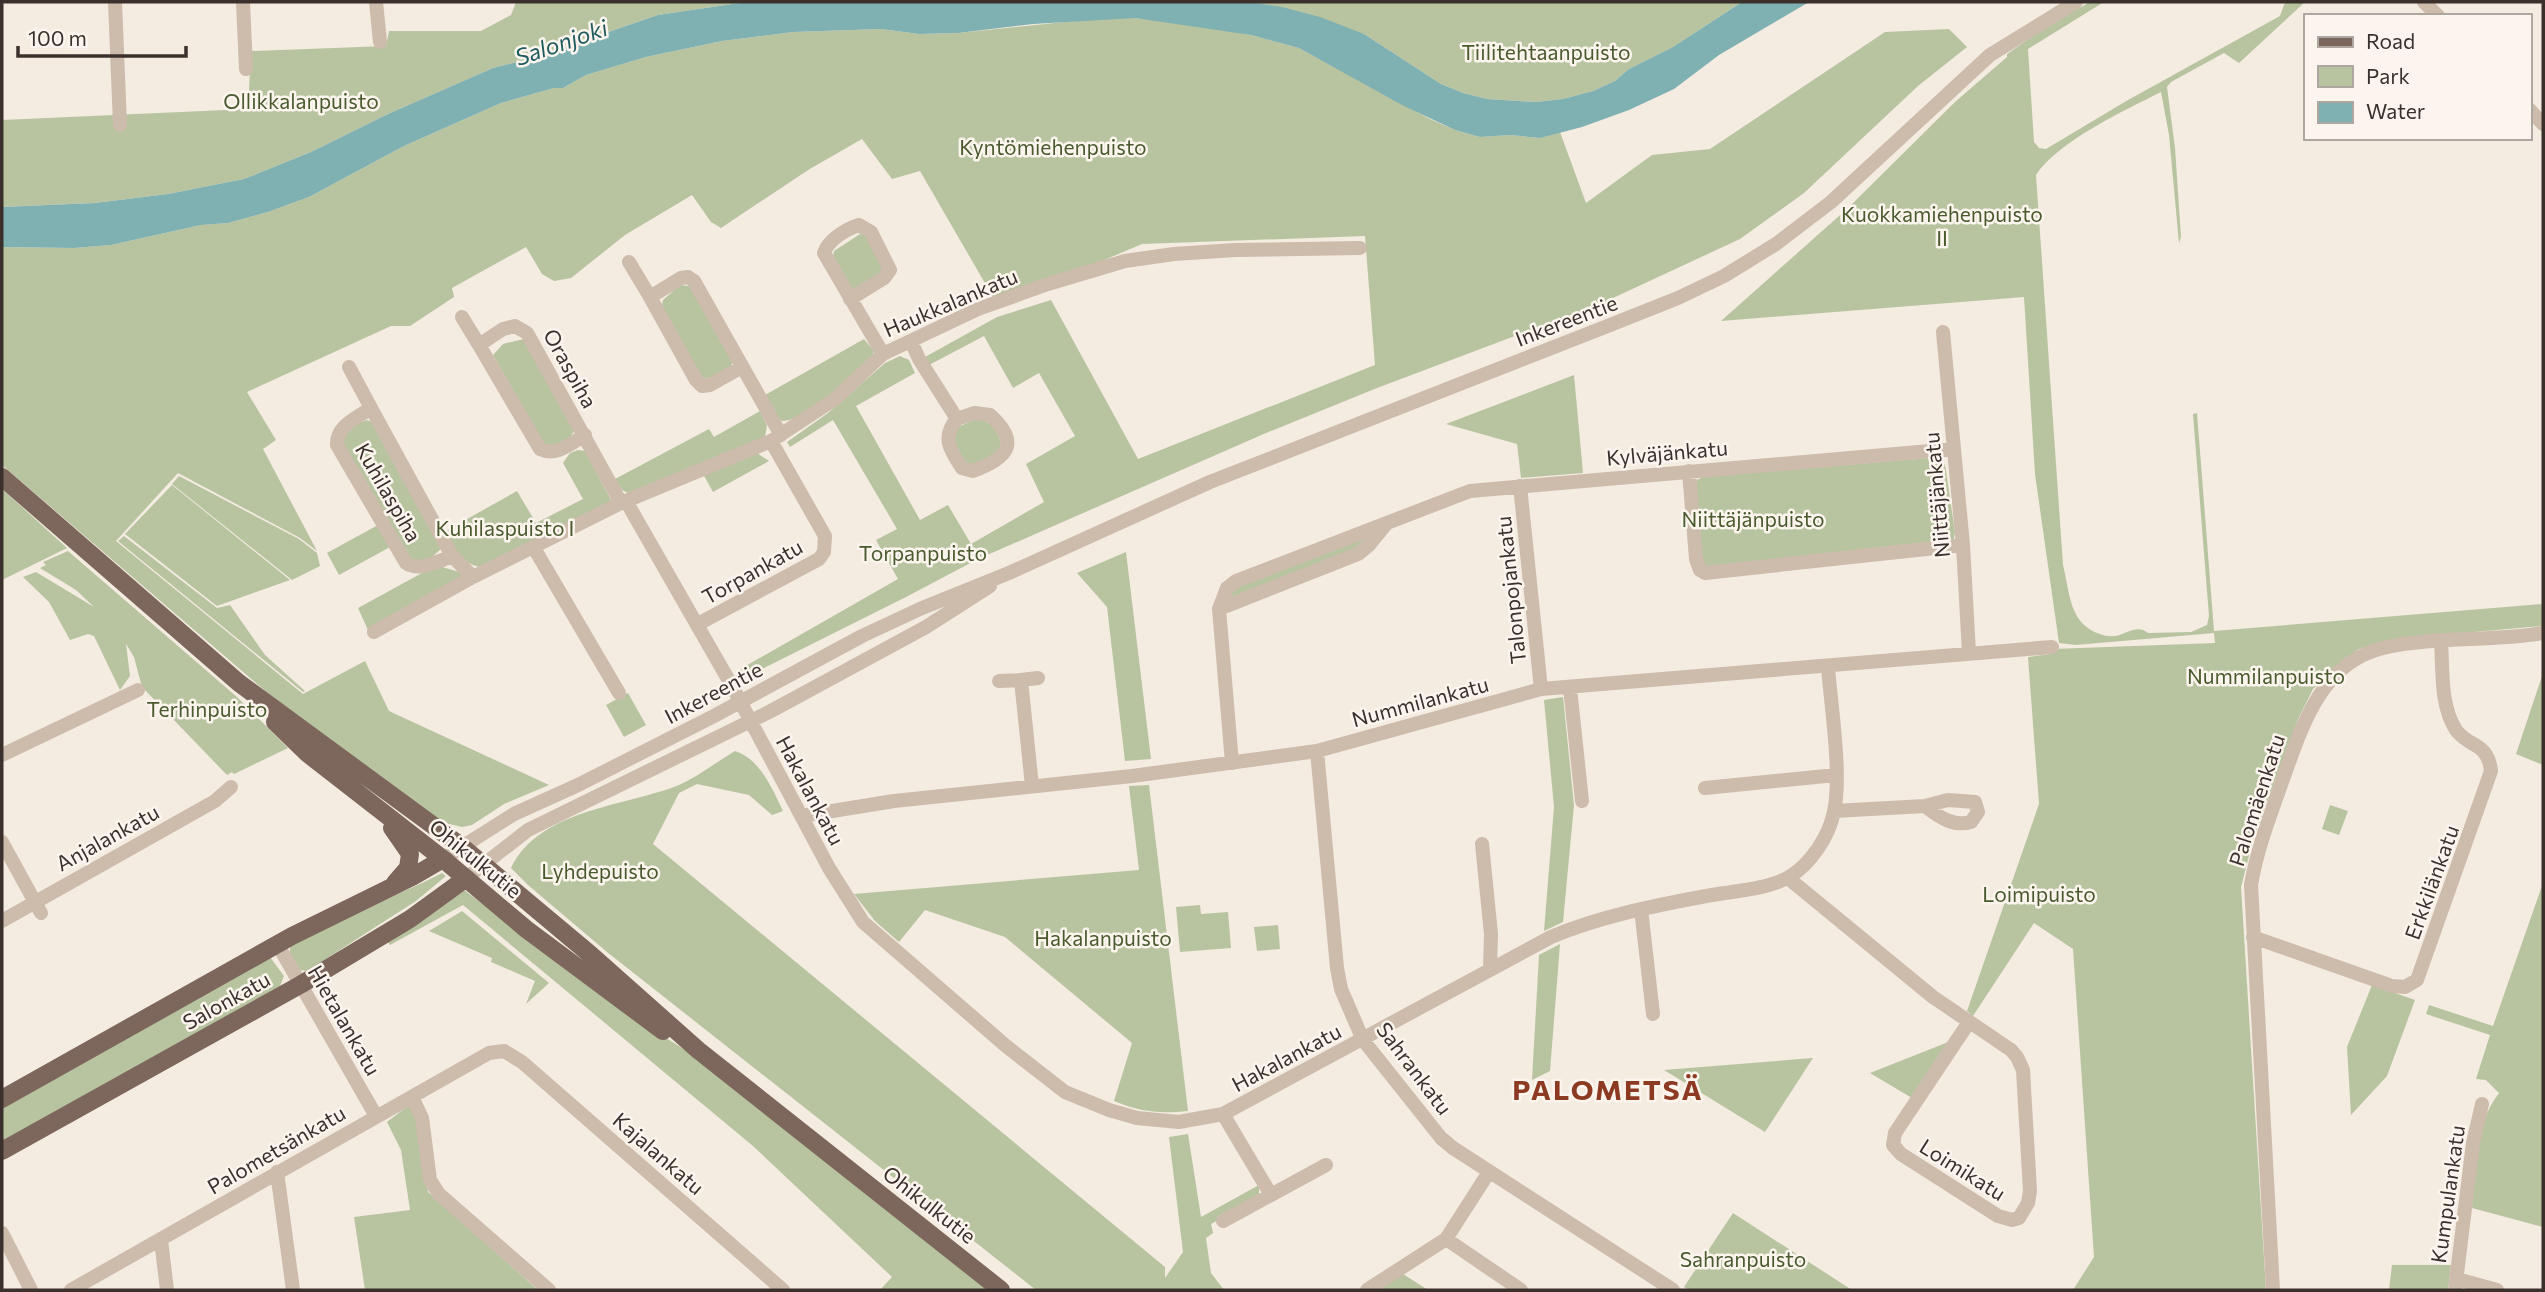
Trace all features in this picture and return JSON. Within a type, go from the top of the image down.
[{"type":"main road","name":"Ohikulkutie","points":[[2,477],[239,683],[461,846],[591,954],[698,1050],[1001,1290]]},
{"type":"main road","name":"Ohikulkutie","points":[[239,683],[308,754],[599,985],[664,1031],[698,1050]]},
{"type":"main road","points":[[376,808],[410,854],[408,868],[390,888]]},
{"type":"main road","name":"Salonkatu","points":[[2,1099],[278,945],[443,859]]},
{"type":"main road","name":"Salonkatu","points":[[2,1151],[300,985],[410,919],[466,879]]},
{"type":"street","points":[[115,2],[120,125]]},
{"type":"street","points":[[243,2],[246,69]]},
{"type":"street","points":[[376,2],[380,42]]},
{"type":"street","name":"Inkereentie","points":[[443,859],[514,814],[578,785],[874,631],[955,594],[1009,573],[1210,482],[1600,330],[1724,276],[1776,244],[1830,202],[1990,55],[2076,2]]},
{"type":"street","points":[[2531,111],[2543,124]]},
{"type":"street","points":[[850,299],[884,278],[891,270],[871,232],[859,225],[850,227],[830,242],[824,253],[850,299],[883,354]]},
{"type":"street","name":"Haukkalankatu","points":[[374,632],[473,577],[624,502],[776,438],[835,399],[883,354],[990,305],[1074,275],[1125,261],[1235,250],[1360,248]]},
{"type":"street","points":[[629,262],[696,380],[702,386],[710,385],[742,367]]},
{"type":"street","points":[[650,297],[681,278],[688,277],[694,281],[742,367],[776,438]]},
{"type":"street","name":"Oraspiha","points":[[462,317],[540,449],[556,452],[584,435]]},
{"type":"street","name":"Oraspiha","points":[[479,345],[503,329],[515,326],[527,333],[624,502]]},
{"type":"street","name":"Niittäjänkatu","points":[[1943,332],[1963,545],[1969,653]]},
{"type":"street","points":[[911,341],[919,359],[957,419]]},
{"type":"street","name":"Kuhilaspiha","points":[[349,367],[452,556],[473,577]]},
{"type":"street","name":"Kuhilaspiha","points":[[371,408],[342,427],[337,445],[411,568],[452,556]]},
{"type":"street","points":[[974,413],[990,415],[1007,440],[1008,448],[1004,455],[981,468],[965,470],[947,439],[949,429],[957,419],[974,413]]},
{"type":"street","name":"Torpankatu","points":[[698,624],[819,559],[824,552],[825,536],[776,438]]},
{"type":"street","name":"Kylväjänkatu","points":[[1232,764],[1219,609],[1358,554],[1389,521],[1470,491],[1953,449]]},
{"type":"street","points":[[1689,471],[1696,559],[1700,570],[1705,573],[1963,545]]},
{"type":"street","name":"Talonpojankatu","points":[[1521,486],[1541,689]]},
{"type":"street","name":"Torpankatu","points":[[624,502],[698,624],[740,702]]},
{"type":"street","points":[[534,548],[619,693]]},
{"type":"street","name":"Inkereentie","points":[[466,879],[513,841],[545,821],[750,721],[926,627],[1009,573]]},
{"type":"street","name":"Palomäenkatu","points":[[2273,1290],[2251,885],[2256,861],[2298,737],[2318,697],[2345,666],[2367,654],[2383,648],[2543,633]]},
{"type":"street","name":"Erkkilänkatu","points":[[2253,937],[2392,986],[2405,986],[2417,980],[2491,771],[2486,754],[2458,733],[2448,714],[2441,642]]},
{"type":"street","name":"Nummilankatu","points":[[801,816],[894,801],[1232,764],[1317,751],[1541,689],[2052,647]]},
{"type":"street","points":[[1788,878],[1815,850],[1830,825],[1834,811],[1836,775],[1828,667]]},
{"type":"street","points":[[999,681],[1038,678]]},
{"type":"street","points":[[1021,680],[1032,786]]},
{"type":"street","points":[[1570,688],[1582,801]]},
{"type":"street","points":[[2,755],[138,690]]},
{"type":"street","name":"Hakalankatu","points":[[740,702],[828,868],[863,922],[1052,1083],[1079,1099],[1136,1118],[1179,1122],[1223,1114],[1490,970],[1574,928],[1641,909],[1788,878]]},
{"type":"street","name":"Sahrankatu","points":[[1317,751],[1337,968],[1341,989],[1363,1040],[1441,1138],[1464,1156],[1673,1290]]},
{"type":"street","points":[[1705,788],[1836,775]]},
{"type":"street","name":"Anjalankatu","points":[[2,921],[38,908],[215,800],[231,787]]},
{"type":"street","points":[[1834,811],[1925,806]]},
{"type":"street","points":[[2,842],[38,908]]},
{"type":"street","points":[[1482,844],[1491,933],[1490,970]]},
{"type":"street","name":"Loimikatu","points":[[1788,878],[1933,997],[2011,1050],[2017,1056],[2023,1070],[2030,1191],[2028,1203],[2019,1218],[2012,1220],[1998,1216],[1901,1154],[1893,1145],[1895,1133],[1969,1022]]},
{"type":"street","points":[[1641,909],[1653,1014]]},
{"type":"street","name":"Hietalankatu","points":[[278,945],[376,1116]]},
{"type":"street","name":"Palometsänkatu","points":[[71,1290],[489,1053],[504,1051]]},
{"type":"street","name":"Kajalankatu","points":[[504,1051],[522,1062],[783,1290]]},
{"type":"street","points":[[412,1097],[422,1118],[430,1180],[439,1194],[549,1290]]},
{"type":"street","name":"Kumpulankatu","points":[[2456,1285],[2473,1143],[2482,1104]]},
{"type":"street","points":[[1223,1114],[1271,1195]]},
{"type":"street","points":[[1223,1221],[1326,1165]]},
{"type":"street","points":[[277,1172],[293,1290]]},
{"type":"street","points":[[1367,1290],[1446,1239],[1489,1172]]},
{"type":"street","points":[[2,1233],[31,1290]]},
{"type":"street","points":[[1446,1239],[1521,1290]]},
{"type":"street","points":[[161,1240],[167,1290]]},
{"type":"street","points":[[2456,1285],[2497,1290]]},
{"type":"green space","name":"Ollikkalanpuisto","points":[[516,2],[746,2],[658,15],[530,59],[493,68],[388,114],[311,152],[244,179],[168,194],[95,203],[2,207],[2,120],[248,109],[251,51],[386,46],[389,31],[481,31],[511,15]]},
{"type":"green space","name":"Tiilitehtaanpuisto","points":[[1247,2],[1742,2],[1673,47],[1629,69],[1615,81],[1593,91],[1563,99],[1536,102],[1487,99],[1463,93],[1441,84],[1364,34]]},
{"type":"green space","points":[[2090,2],[2104,2],[2028,49],[2034,142],[2039,148],[2046,149],[2280,16],[2285,2],[2305,2],[2239,63],[2224,53],[2171,82],[2167,87],[2175,148],[2181,237],[2179,243],[2169,135],[2161,92],[2075,139],[2036,175],[2063,565],[2072,606],[2082,623],[2100,634],[2111,636],[2138,629],[2148,633],[2191,632],[2207,625],[2209,616],[2193,414],[2197,413],[2214,631],[2543,604],[2543,626],[2394,639],[2359,649],[2313,689],[2299,717],[2253,840],[2241,887],[2266,1290],[2073,1290],[2094,1257],[2073,949],[2034,923],[1973,1016],[1967,1011],[2039,804],[2028,657],[2051,654],[2053,649],[2215,643],[2214,633],[2076,645],[2059,643],[2035,474],[2024,297],[1721,321],[1848,208],[1955,102],[2007,57],[2007,54],[2049,25]]},
{"type":"green space","name":"Kyntömiehenpuisto","points":[[1104,18],[1135,18],[1189,24],[1251,35],[1299,48],[1430,119],[1480,137],[1510,135],[1540,138],[1560,132],[1586,203],[1652,155],[1710,149],[1885,32],[1949,29],[1967,47],[1918,86],[1804,193],[1740,239],[1600,304],[1266,433],[978,559],[744,678],[737,671],[898,579],[876,540],[897,529],[833,420],[790,447],[787,442],[828,413],[885,363],[900,356],[909,360],[915,373],[856,406],[920,520],[948,505],[971,544],[1044,502],[1026,464],[1075,436],[1039,373],[1013,388],[984,336],[929,365],[925,357],[997,317],[1051,300],[1138,459],[1375,365],[1365,236],[1142,244],[1102,261],[993,297],[920,171],[892,179],[862,139],[808,170],[721,228],[711,222],[692,195],[625,235],[571,278],[554,281],[542,274],[526,247],[452,288],[454,297],[410,326],[391,326],[247,392],[276,440],[263,449],[317,551],[300,538],[178,473],[116,541],[303,694],[365,661],[389,711],[549,785],[504,804],[472,825],[462,827],[441,822],[291,713],[2,465],[2,247],[74,248],[111,245],[201,225],[228,223],[268,212],[309,197],[404,146],[501,103],[554,88],[563,88],[586,75],[646,57],[722,41],[793,32],[881,29],[919,34],[958,33]]},
{"type":"green space","points":[[860,234],[866,235],[884,268],[870,282],[851,289],[833,257],[834,251]]},
{"type":"green space","points":[[680,285],[689,286],[695,292],[733,362],[728,370],[720,375],[701,379],[661,308],[663,300]]},
{"type":"green space","points":[[524,339],[574,430],[570,437],[558,444],[545,446],[493,355],[503,344]]},
{"type":"green space","points":[[864,339],[874,351],[872,357],[830,396],[793,419],[782,421],[773,414],[765,395]]},
{"type":"green space","points":[[1574,375],[1583,473],[1521,478],[1517,444],[1446,424]]},
{"type":"green space","points":[[760,411],[767,425],[765,437],[630,494],[622,490],[615,479],[709,429],[714,437]]},
{"type":"green space","points":[[978,418],[995,429],[1000,438],[1001,449],[983,464],[967,465],[958,455],[952,434],[958,427]]},
{"type":"green space","points":[[367,420],[375,423],[441,549],[430,559],[417,562],[410,558],[341,445],[351,430]]},
{"type":"green space","name":"Kuhilaspuisto I","points":[[585,451],[612,502],[481,567],[468,563],[459,554],[444,532],[517,491],[536,523],[583,499],[563,463],[570,453]]},
{"type":"green space","points":[[757,453],[769,461],[713,492],[703,474]]},
{"type":"green space","name":"Niittäjänpuisto","points":[[1928,458],[1945,464],[1954,539],[1706,567],[1701,561],[1696,486],[1697,480],[1703,477]]},
{"type":"green space","points":[[179,476],[299,539],[317,553],[320,566],[292,580],[172,484]]},
{"type":"green space","points":[[172,485],[290,580],[217,606],[125,534]]},
{"type":"green space","points":[[2,489],[67,548],[2,580]]},
{"type":"green space","points":[[1389,521],[1358,554],[1221,600],[1227,588]]},
{"type":"green space","points":[[378,525],[390,547],[339,575],[327,553]]},
{"type":"green space","points":[[124,536],[217,608],[230,605],[265,655],[305,691],[118,541]]},
{"type":"green space","name":"Terhinpuisto","points":[[68,551],[237,697],[288,748],[227,775],[142,687],[134,657],[126,644],[130,676],[120,690],[94,636],[88,634],[70,640],[49,602],[23,577],[36,572],[94,607],[76,590],[40,568],[46,565],[43,562]]},
{"type":"green space","points":[[1126,552],[1151,759],[1125,761],[1107,607],[1077,573]]},
{"type":"green space","points":[[442,567],[463,573],[465,577],[368,630],[358,608],[422,573]]},
{"type":"green space","points":[[2543,673],[2543,765],[2516,754]]},
{"type":"green space","points":[[628,693],[646,725],[624,737],[606,705]]},
{"type":"green space","points":[[1563,697],[1574,805],[1563,922],[1544,931],[1554,807],[1544,700]]},
{"type":"green space","name":"Lyhdepuisto","points":[[735,751],[758,767],[783,811],[772,815],[749,795],[697,784],[679,793],[653,844],[1165,1267],[1165,1278],[1183,1252],[1169,1137],[1188,1134],[1201,1217],[1259,1185],[1259,1194],[1255,1200],[1211,1224],[1213,1233],[1206,1238],[1211,1273],[1224,1290],[1036,1290],[607,952],[511,868],[524,849],[561,822],[682,784]]},
{"type":"green space","name":"Hakalanpuisto","points":[[1149,785],[1188,1111],[1150,1111],[1114,1101],[1132,1043],[1005,937],[925,910],[899,942],[875,921],[854,894],[1139,870],[1129,786]]},
{"type":"green space","points":[[2330,805],[2348,811],[2339,835],[2322,829]]},
{"type":"green space","points":[[442,873],[446,876],[416,901],[307,971],[300,970],[290,953],[290,945]]},
{"type":"green space","points":[[2543,883],[2543,1227],[2472,1208],[2481,1133],[2499,1093],[2486,1080],[2476,1079],[2490,1035],[2426,1014],[2429,1005],[2493,1026]]},
{"type":"green space","points":[[464,890],[648,1027],[700,1059],[989,1290],[880,1290],[892,1277],[753,1146],[463,905],[390,945],[388,942]]},
{"type":"green space","points":[[1200,905],[1201,914],[1228,912],[1231,948],[1180,952],[1176,907]]},
{"type":"green space","points":[[462,911],[549,983],[526,1004],[535,981],[491,962],[492,958],[429,931]]},
{"type":"green space","points":[[1278,925],[1280,949],[1257,951],[1254,927]]},
{"type":"green space","points":[[1560,944],[1550,1071],[1532,1080],[1539,955]]},
{"type":"green space","points":[[270,957],[284,976],[280,986],[2,1143],[2,1106]]},
{"type":"green space","points":[[2372,985],[2415,1000],[2387,1076],[2351,1115],[2347,1047]]},
{"type":"green space","points":[[1951,1041],[1912,1098],[1870,1073]]},
{"type":"green space","points":[[1813,1058],[1765,1132],[1664,1070]]},
{"type":"green space","points":[[409,1105],[419,1118],[428,1192],[538,1290],[365,1290],[354,1217],[410,1210],[401,1150],[387,1122]]},
{"type":"green space","name":"Sahranpuisto","points":[[1733,1213],[1852,1290],[1689,1290],[1684,1287]]},
{"type":"green space","points":[[2392,1265],[2451,1265],[2448,1290],[2389,1290]]},
{"type":"green space","points":[[1403,1274],[1428,1290],[1378,1290]]},
{"type":"water","points":[[746,2],[1247,2],[1282,7],[1320,17],[1364,34],[1441,84],[1463,93],[1487,99],[1536,102],[1563,99],[1593,91],[1615,81],[1629,69],[1673,47],[1742,2],[1809,2],[1719,55],[1674,89],[1629,110],[1582,127],[1540,138],[1510,135],[1480,137],[1455,130],[1402,105],[1299,48],[1251,35],[1135,18],[1033,24],[958,33],[919,34],[881,29],[793,32],[722,41],[646,57],[586,75],[563,88],[554,88],[501,103],[404,146],[309,197],[268,212],[228,223],[201,225],[111,245],[74,248],[2,247],[2,207],[95,203],[168,194],[244,179],[311,152],[388,114],[493,68],[530,59],[658,15]]},
{"type":"district","name":"PALOMETSÄ","points":[[1608,1089]]},
{"type":"water label","name":"Salonjoki","points":[[561,42]]},
{"type":"park label","name":"Kuokkamiehenpuisto II","points":[[1942,225]]},
{"type":"park label","name":"Torpanpuisto","points":[[923,552]]},
{"type":"park label","name":"Nummilanpuisto","points":[[2266,675]]},
{"type":"park label","name":"Loimipuisto","points":[[2039,893]]}]
